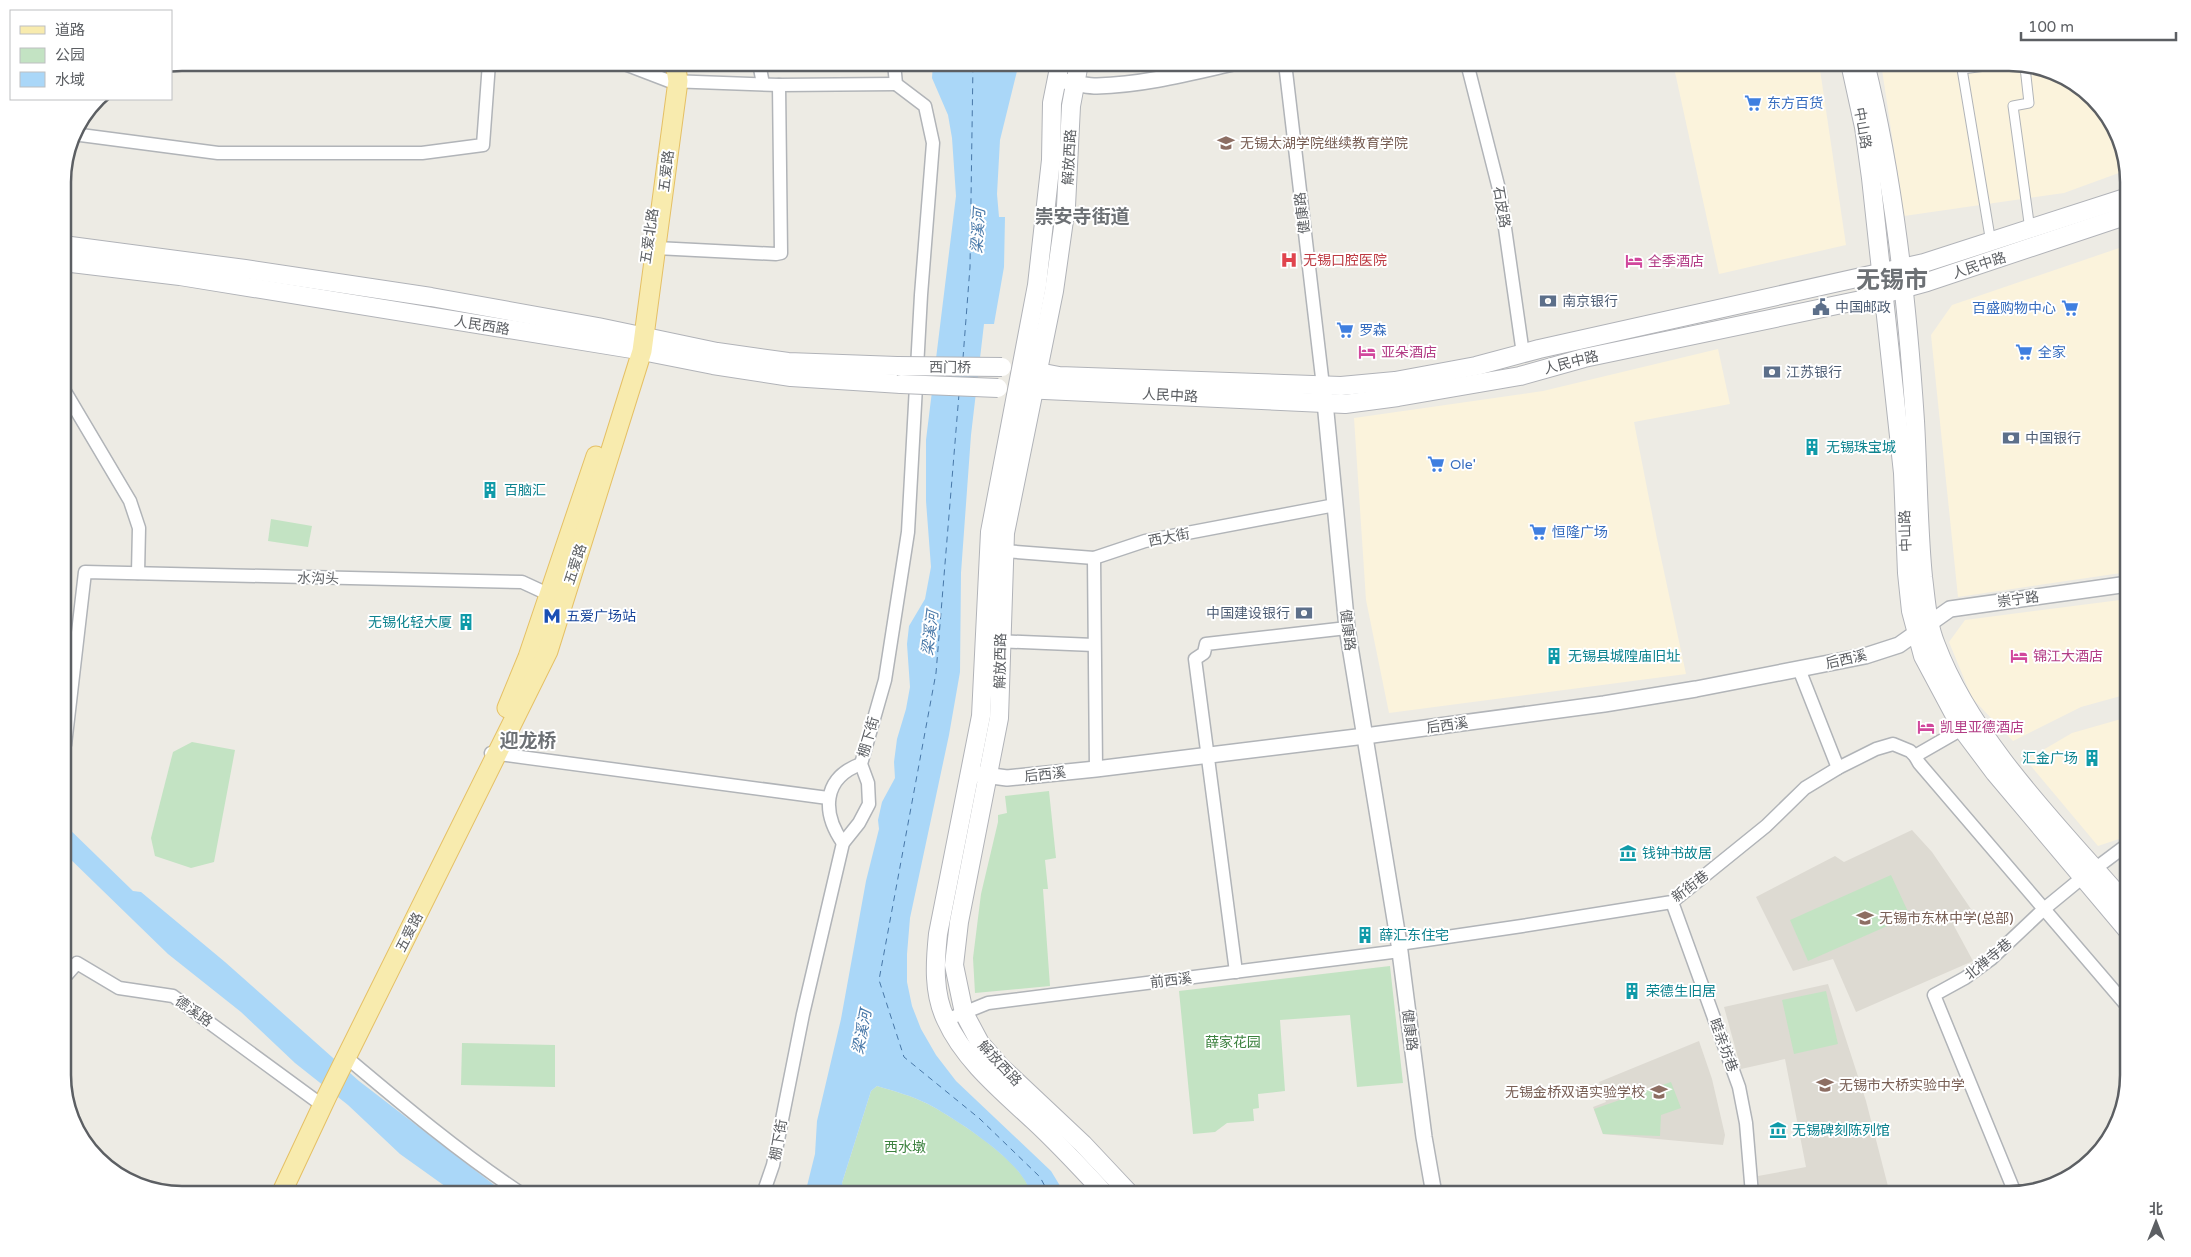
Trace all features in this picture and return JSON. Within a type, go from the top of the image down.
[{"type":"main road","name":"解放西路","points":[[1058,71],[1052,104],[1051,160],[1029,380],[1005,533],[993,640],[981,716],[938,934],[935,962],[937,992],[946,1020],[972,1060],[1071,1156],[1098,1186]]},
{"type":"main road","name":"解放西路","points":[[1077,71],[1071,106],[1066,206],[1054,291],[990,532],[993,640],[999,718],[955,948],[954,965],[964,1013],[980,1043],[1001,1067],[1083,1144],[1122,1186]]},
{"type":"main road","name":"中山路","points":[[1852,71],[1864,127],[1884,294],[1903,473],[1906,573],[1922,629],[1944,663],[1975,722],[2089,873],[2120,919]]},
{"type":"main road","name":"中山路","points":[[1867,71],[1884,145],[1904,289],[1911,370],[1922,558],[1922,656],[1962,729],[1995,773],[2089,873],[2120,899]]},
{"type":"main road","name":"五爱路","points":[[321,1095],[343,1055],[493,753],[548,651],[639,343],[656,248],[672,72]]},
{"type":"main road","name":"五爱北路","points":[[639,343],[672,72]]},
{"type":"main road","name":"人民中路","points":[[1324,394],[1341,386],[1395,381],[1476,366],[1901,268],[2030,230],[2120,200]]},
{"type":"main road","name":"人民中路","points":[[998,388],[1029,380],[1059,376],[1324,394],[1345,404],[1398,397],[1520,376],[1584,358],[1884,294],[2120,218]]},
{"type":"main road","name":"人民西路","points":[[71,257],[245,269],[431,297],[639,343],[713,365],[791,377],[901,384]]},
{"type":"main road","name":"五爱路","points":[[493,753],[528,657],[548,594],[639,343]]},
{"type":"main road","name":"人民西路","points":[[639,343],[788,362],[897,366]]},
{"type":"main road","name":"西门桥","points":[[897,366],[1002,367]]},
{"type":"main road","name":"人民中路","points":[[1002,367],[1029,380]]},
{"type":"main road","name":"西门桥","points":[[901,384],[998,388]]},
{"type":"main road","points":[[280,1186],[321,1095]]},
{"type":"street","points":[[82,135],[218,153],[422,153],[483,146],[488,71]]},
{"type":"street","points":[[761,71],[763,84]]},
{"type":"street","points":[[672,72],[779,85],[896,84],[895,71]]},
{"type":"street","points":[[1058,71],[1074,83],[1096,86],[1131,84],[1196,71]]},
{"type":"street","name":"健康路","points":[[1286,71],[1324,394],[1347,628],[1400,948],[1424,1137],[1433,1186]]},
{"type":"street","name":"石皮路","points":[[1476,71],[1500,193],[1523,354]]},
{"type":"street","points":[[1963,71],[1991,242]]},
{"type":"street","points":[[2026,73],[2029,103],[2013,106],[2030,230]]},
{"type":"street","name":"棚下街","points":[[766,1186],[774,1165],[802,1014],[843,843],[859,822],[869,804],[868,783],[861,764],[885,680],[908,532],[921,295],[933,143],[925,106],[896,84]]},
{"type":"street","points":[[656,248],[780,253],[779,85]]},
{"type":"street","points":[[71,401],[130,501],[139,528],[138,573]]},
{"type":"street","name":"西大街","points":[[1004,551],[1094,558],[1145,541],[1335,505]]},
{"type":"street","points":[[1094,558],[1096,768]]},
{"type":"street","name":"水沟头","points":[[71,693],[85,572],[522,582],[548,594]]},
{"type":"street","name":"崇宁路","points":[[1922,629],[1950,609],[2120,585]]},
{"type":"street","points":[[1236,972],[1195,659],[1204,653],[1206,644],[1347,628]]},
{"type":"street","name":"后西溪","points":[[970,773],[1007,778],[1365,736],[1604,704],[1799,670],[1865,656],[1900,646],[1922,629]]},
{"type":"street","points":[[993,640],[1094,646]]},
{"type":"street","points":[[1799,670],[1838,768]]},
{"type":"street","points":[[1962,729],[1915,756],[1919,763],[2120,998]]},
{"type":"street","name":"新街巷","points":[[1400,948],[1672,902],[1766,826],[1805,788],[1838,768],[1876,749],[1894,744],[1910,751],[1915,756]]},
{"type":"street","points":[[493,753],[828,798]]},
{"type":"street","points":[[843,843],[832,824],[828,811],[828,798],[840,778],[851,767],[861,764]]},
{"type":"street","name":"北禅寺巷","points":[[2013,1186],[1934,995],[1965,978],[1991,959],[2044,909],[2120,850]]},
{"type":"street","name":"睦亲坊巷","points":[[1672,902],[1739,1086],[1746,1123],[1751,1186]]},
{"type":"street","name":"前西溪","points":[[946,1020],[988,1003],[1236,972],[1400,948]]},
{"type":"street","name":"德溪路","points":[[71,970],[77,963],[118,988],[173,996],[321,1095]]},
{"type":"street","points":[[343,1055],[419,1118],[510,1186]]},
{"type":"shaded area","points":[[1675,71],[1820,71],[1846,245],[1719,274]]},
{"type":"shaded area","points":[[1882,71],[2008,71],[2023,72],[2051,80],[2076,94],[2097,115],[2111,140],[2118,161],[2120,173],[2064,193],[1904,216]]},
{"type":"shaded area","points":[[2120,248],[2120,573],[1958,597],[1931,335],[1952,305]]},
{"type":"shaded area","points":[[1718,349],[1730,404],[1634,422],[1686,674],[1389,713],[1366,600],[1354,418],[1543,391]]},
{"type":"shaded area","points":[[2120,600],[2120,696],[2081,707],[2013,741],[1972,698],[1949,642],[1965,620]]},
{"type":"shaded area","points":[[2120,719],[2120,839],[2098,846],[2026,760],[2072,733]]},
{"type":"shaded area","name":"无锡市东林中学(总部)","points":[[1912,830],[1932,852],[1973,912],[1953,924],[1973,961],[1856,1012],[1833,959],[1793,971],[1756,897],[1835,856],[1844,862]]},
{"type":"shaded area","name":"无锡市大桥实验中学","points":[[1828,984],[1866,1101],[1888,1186],[1759,1186],[1758,1176],[1806,1167],[1785,1059],[1741,1069],[1724,1007]]},
{"type":"shaded area","name":"无锡金桥双语实验学校","points":[[1699,1041],[1712,1079],[1725,1135],[1723,1145],[1603,1134],[1593,1107],[1606,1102],[1599,1082]]},
{"type":"green space","points":[[271,519],[312,526],[308,547],[268,541]]},
{"type":"green space","points":[[192,742],[235,750],[214,862],[191,868],[155,856],[151,838],[173,752]]},
{"type":"green space","points":[[1049,791],[1056,858],[1045,860],[1048,889],[1043,889],[1050,986],[975,993],[973,958],[981,894],[998,815],[1007,813],[1005,796]]},
{"type":"green space","points":[[1891,875],[1910,916],[1808,961],[1790,920]]},
{"type":"green space","name":"薛家花园","points":[[1390,966],[1403,1083],[1357,1087],[1350,1015],[1280,1020],[1285,1091],[1258,1094],[1259,1108],[1253,1109],[1254,1121],[1227,1123],[1215,1132],[1193,1134],[1179,991]]},
{"type":"green space","points":[[1826,991],[1838,1044],[1794,1054],[1782,1000]]},
{"type":"green space","points":[[462,1043],[555,1045],[555,1087],[461,1085]]},
{"type":"green space","points":[[1671,1082],[1681,1108],[1661,1115],[1660,1136],[1603,1134],[1594,1109]]},
{"type":"green space","name":"西水墩","points":[[877,1086],[909,1096],[928,1104],[955,1120],[1004,1156],[1017,1169],[1027,1186],[842,1186],[871,1091]]},
{"type":"water","name":"梁溪河","points":[[932,71],[1017,71],[1000,140],[997,194],[999,217],[1005,217],[1004,267],[994,324],[984,324],[971,435],[961,573],[960,672],[949,735],[910,918],[907,982],[912,1006],[921,1029],[936,1055],[956,1081],[1051,1171],[1060,1186],[1027,1186],[1016,1169],[1003,1156],[971,1131],[928,1104],[877,1086],[871,1091],[842,1183],[843,1186],[807,1186],[815,1154],[817,1121],[841,1019],[866,881],[879,829],[878,820],[882,802],[895,778],[894,762],[897,739],[910,687],[907,644],[909,626],[925,599],[931,567],[926,501],[926,440],[956,196],[952,138],[948,115],[932,78]]},
{"type":"water","points":[[71,831],[133,891],[141,892],[225,962],[359,1081],[496,1186],[445,1186],[400,1154],[348,1105],[295,1063],[241,1012],[168,954],[71,860]]},
{"type":"ferry route","points":[[963,358],[970,267],[973,71]]},
{"type":"ferry route","points":[[959,394],[936,673],[879,980],[904,1057],[980,1119],[1040,1177],[1045,1186]]},
{"type":"place","name":"东方百货","points":[[1753,103]]},
{"type":"place","name":"无锡太湖学院继续教育学院","points":[[1226,143]]},
{"type":"place","name":"无锡口腔医院","points":[[1289,260]]},
{"type":"place","name":"全季酒店","points":[[1634,261]]},
{"type":"place","name":"南京银行","points":[[1548,301]]},
{"type":"place","name":"中国邮政","points":[[1821,307]]},
{"type":"place","name":"百盛购物中心","points":[[2070,308]]},
{"type":"place","name":"罗森","points":[[1345,330]]},
{"type":"place","name":"亚朵酒店","points":[[1367,352]]},
{"type":"place","name":"全家","points":[[2024,352]]},
{"type":"place","name":"江苏银行","points":[[1772,372]]},
{"type":"place","name":"中国银行","points":[[2011,438]]},
{"type":"place","name":"无锡珠宝城","points":[[1812,447]]},
{"type":"place","name":"Ole'","points":[[1436,464]]},
{"type":"place","name":"百脑汇","points":[[490,490]]},
{"type":"place","name":"恒隆广场","points":[[1538,532]]},
{"type":"place","name":"中国建设银行","points":[[1304,613]]},
{"type":"place","name":"五爱广场站","points":[[552,616]]},
{"type":"place","name":"无锡化轻大厦","points":[[466,622]]},
{"type":"place","name":"无锡县城隍庙旧址","points":[[1554,656]]},
{"type":"place","name":"锦江大酒店","points":[[2019,656]]},
{"type":"place","name":"凯里亚德酒店","points":[[1926,727]]},
{"type":"place","name":"汇金广场","points":[[2092,758]]},
{"type":"place","name":"钱钟书故居","points":[[1628,853]]},
{"type":"place","name":"无锡市东林中学(总部)","points":[[1865,918]]},
{"type":"place","name":"薛汇东住宅","points":[[1365,935]]},
{"type":"place","name":"荣德生旧居","points":[[1632,991]]},
{"type":"place","name":"无锡市大桥实验中学","points":[[1825,1085]]},
{"type":"place","name":"无锡金桥双语实验学校","points":[[1659,1092]]},
{"type":"place","name":"无锡碑刻陈列馆","points":[[1778,1130]]},
{"type":"district","name":"崇安寺街道","points":[[1082,216]]},
{"type":"district","name":"无锡市","points":[[1892,280]]},
{"type":"district","name":"迎龙桥","points":[[528,740]]}]
